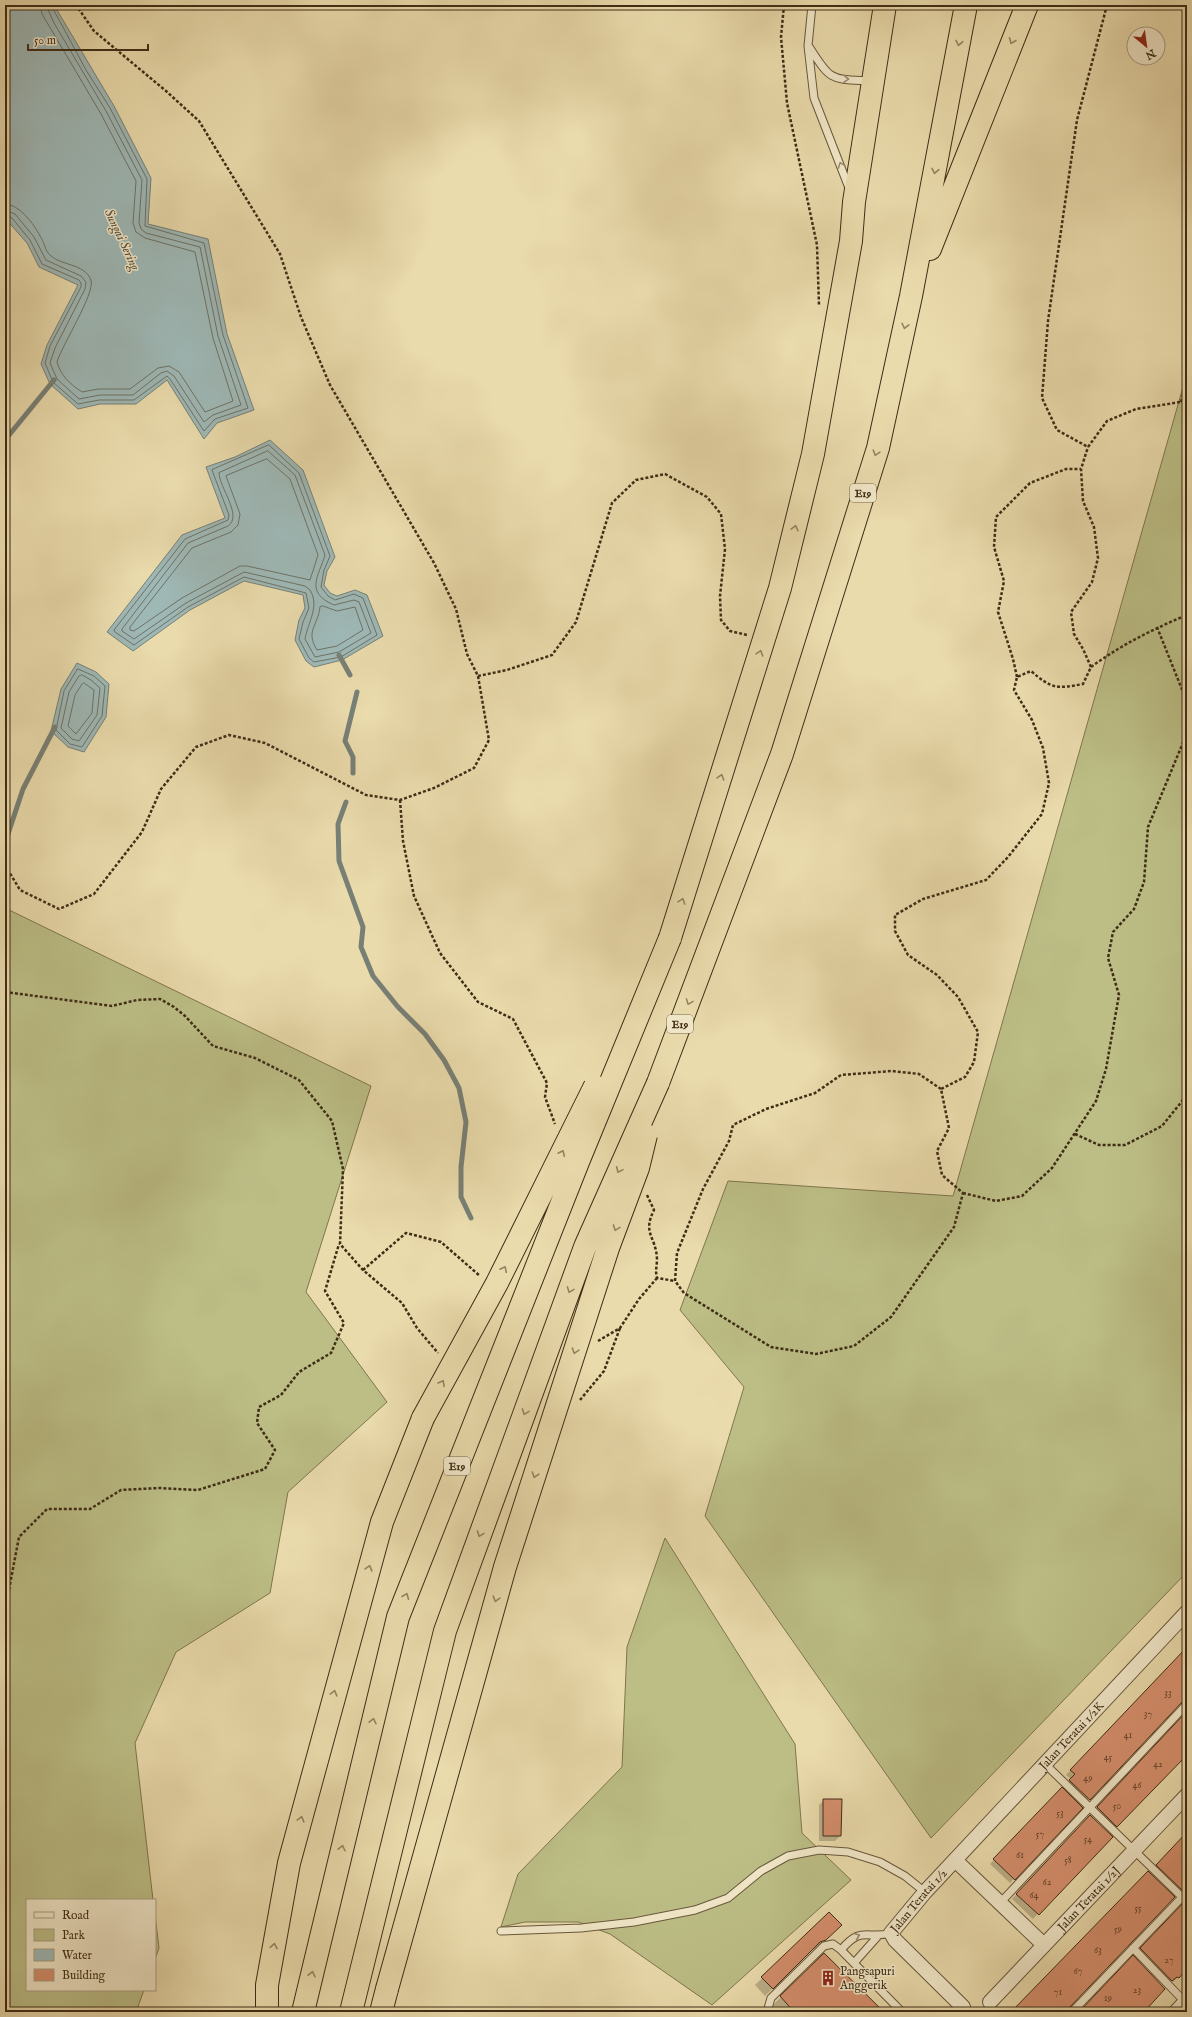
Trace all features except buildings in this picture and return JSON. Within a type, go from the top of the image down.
[{"type":"highway","name":"E19","points":[[303,2012],[398,1617],[578,1162],[670,938],[780,588],[813,454],[851,241],[854,202],[885,5]]},
{"type":"highway","name":"E19","points":[[351,2012],[445,1631],[585,1247],[658,1083],[782,754],[878,448],[911,296],[966,5]]},
{"type":"highway","points":[[911,296],[1027,5]]},
{"type":"highway","points":[[267,2012],[267,1985],[289,1863],[382,1522],[423,1418],[498,1283],[670,938]]},
{"type":"highway","points":[[382,2012],[387,1989],[505,1567],[608,1248],[638,1168],[658,1083]]},
{"type":"street","name":"Jalan Teratai 1/2K","points":[[955,1860],[1187,1612]]},
{"type":"street","name":"Jalan Teratai 1/2J","points":[[990,2002],[1187,1795]]},
{"type":"street","name":"Jalan Teratai 1/2","points":[[955,1860],[885,1934],[895,1940],[963,2007],[964,2012]]},
{"type":"street","points":[[955,1860],[1044,1945]]},
{"type":"lane","points":[[812,5],[808,46],[814,98],[854,202]]},
{"type":"lane","points":[[808,46],[822,68],[835,79],[872,81]]},
{"type":"lane","points":[[1000,1903],[1187,1704]]},
{"type":"lane","points":[[1045,1764],[1134,1850],[1185,1894],[1072,2012]]},
{"type":"lane","points":[[502,1931],[581,1928],[634,1922],[695,1910],[728,1898],[761,1872],[788,1856],[819,1850],[848,1852],[880,1862],[906,1876],[925,1892]]},
{"type":"lane","points":[[841,1950],[850,1939],[865,1933],[885,1934]]},
{"type":"lane","points":[[854,1963],[885,1934]]},
{"type":"lane","points":[[766,2012],[771,1998],[824,1946],[833,1944],[841,1950],[902,2012]]},
{"type":"lane","points":[[1133,1948],[1183,2005]]},
{"type":"path","points":[[5,866],[20,890],[59,909],[94,894],[142,832],[161,789],[196,747],[229,735],[265,743],[366,795],[400,800],[434,788],[474,768],[489,740],[478,676],[467,654],[456,609],[434,563],[330,385],[301,317],[280,254],[199,121],[166,90],[94,31],[76,5]]},
{"type":"path","points":[[784,5],[781,37],[787,104],[817,245],[819,310]]},
{"type":"path","points":[[1088,447],[1056,430],[1042,398],[1048,321],[1077,120],[1107,5]]},
{"type":"path","points":[[1181,402],[1187,382]]},
{"type":"path","points":[[1091,667],[1074,634],[1071,612],[1092,582],[1098,558],[1094,527],[1083,500],[1081,469],[1088,447],[1108,421],[1136,409],[1187,401]]},
{"type":"path","points":[[941,1089],[965,1077],[974,1062],[978,1032],[958,997],[937,975],[908,955],[895,932],[895,915],[923,899],[986,880],[1008,857],[1042,814],[1049,784],[1043,748],[1032,720],[1014,690],[1017,677],[1013,659],[998,612],[1004,581],[994,547],[996,517],[1030,483],[1066,469],[1081,469]]},
{"type":"path","points":[[478,676],[507,670],[552,655],[576,622],[612,503],[636,480],[666,474],[707,497],[721,514],[725,549],[720,596],[721,620],[730,631],[765,639]]},
{"type":"path","points":[[1017,677],[1032,671],[1047,685],[1062,688],[1083,684],[1091,667],[1115,649],[1157,627],[1187,615]]},
{"type":"path","points":[[1157,627],[1187,702]]},
{"type":"path","points":[[963,1193],[954,1227],[892,1317],[854,1346],[816,1354],[771,1347],[684,1293],[675,1281],[676,1253],[703,1189],[729,1141],[733,1125],[766,1109],[815,1093],[840,1074],[892,1071],[919,1074],[941,1089],[949,1128],[936,1151],[942,1175],[963,1193],[996,1201],[1022,1196],[1052,1168],[1096,1101],[1106,1069],[1119,995],[1108,958],[1113,932],[1134,909],[1144,882],[1148,827],[1187,733]]},
{"type":"path","points":[[400,800],[403,841],[414,896],[440,953],[478,1002],[513,1019]]},
{"type":"path","points":[[5,992],[112,1006],[137,1000],[160,999],[174,1006],[213,1046],[255,1058],[299,1080],[332,1121],[343,1169],[340,1244],[325,1291],[344,1323],[331,1353],[298,1372],[280,1395],[259,1407],[257,1423],[275,1450],[265,1469],[198,1490],[159,1488],[121,1490],[90,1509],[47,1509],[19,1537],[5,1604]]},
{"type":"path","points":[[1075,1134],[1099,1146],[1125,1146],[1162,1126],[1187,1095]]},
{"type":"path","points":[[340,1244],[363,1270],[402,1303],[418,1328],[439,1353]]},
{"type":"green space","points":[[1187,373],[1187,1572],[931,1838],[705,1516],[744,1387],[680,1310],[728,1181],[953,1196]]},
{"type":"green space","points":[[5,908],[371,1086],[306,1292],[387,1402],[288,1492],[270,1593],[176,1652],[135,1743],[153,1899],[26,1899],[26,1991],[144,1991],[136,2012],[5,2012]]},
{"type":"green space","points":[[665,1538],[795,1744],[802,1833],[851,1880],[712,2005],[610,1934],[578,1922],[525,1922],[501,1927],[518,1874],[622,1767],[627,1647]]},
{"type":"green space","points":[[156,1923],[159,1948],[156,1956]]},
{"type":"water","points":[[5,5],[54,5],[114,106],[151,178],[148,224],[208,239],[227,334],[254,410],[217,423],[204,439],[167,380],[136,404],[100,404],[78,409],[50,384],[41,364],[47,345],[78,285],[39,267],[27,243],[5,218]]},
{"type":"water","points":[[270,440],[303,470],[335,557],[327,571],[324,585],[330,593],[337,596],[355,590],[367,595],[383,636],[342,660],[314,667],[306,661],[295,640],[299,620],[305,608],[303,595],[244,581],[190,610],[133,651],[107,632],[182,535],[225,518],[206,467],[235,457]]},
{"type":"water","points":[[77,663],[96,672],[109,684],[106,717],[84,752],[68,747],[51,731],[61,689]]},
{"type":"waterway","name":"Sungai Sering","points":[[5,440],[54,380]]},
{"type":"waterway","points":[[339,655],[350,675]]},
{"type":"waterway","points":[[353,773],[353,757],[345,741],[357,692]]},
{"type":"waterway","points":[[5,843],[23,789],[55,727]]},
{"type":"waterway","points":[[346,802],[338,824],[339,861],[363,927],[361,947],[373,976],[398,1007],[425,1034],[444,1060],[459,1088],[466,1122],[461,1167],[461,1197],[471,1218]]},
{"type":"place","name":"Pangsapuri Anggerik","points":[[828,1978]]}]
